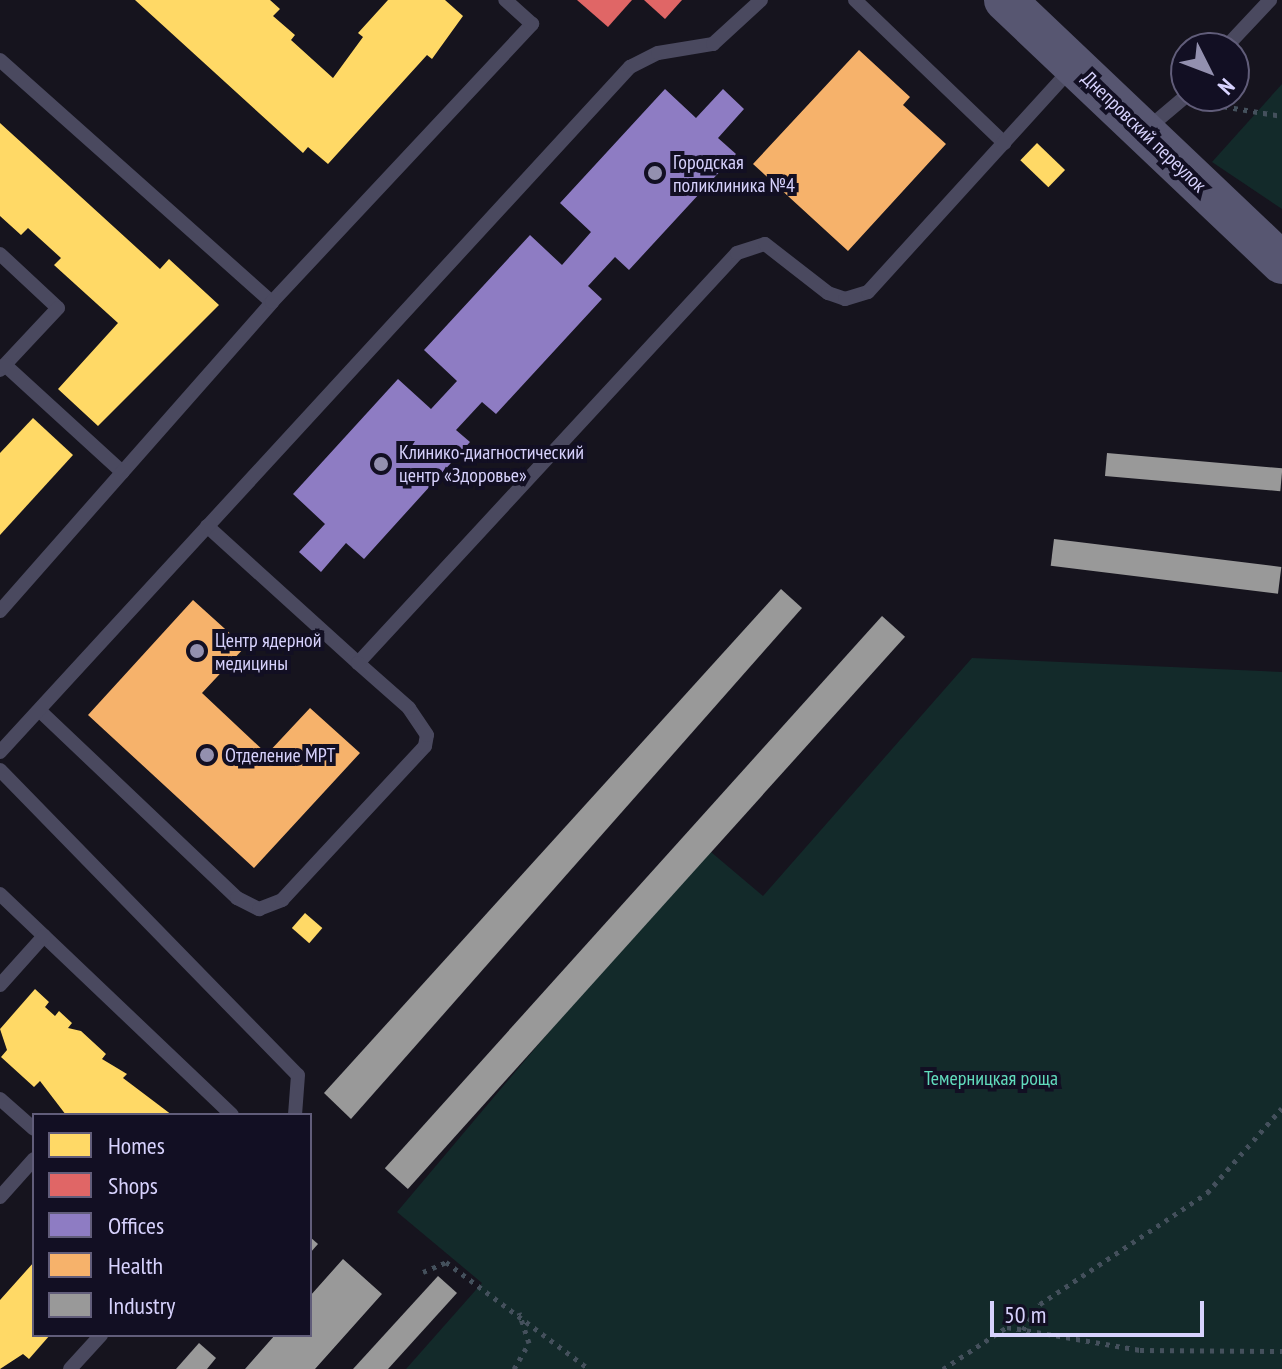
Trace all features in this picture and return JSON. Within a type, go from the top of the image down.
[{"type":"street","name":"Днепровский переулок","points":[[1005,0],[1282,263]]},
{"type":"lane","points":[[0,611],[272,302],[532,24],[505,0]]},
{"type":"lane","points":[[0,752],[630,67],[658,53],[713,44],[761,0]]},
{"type":"lane","points":[[855,0],[1004,143]]},
{"type":"lane","points":[[1240,32],[1270,0]]},
{"type":"lane","points":[[0,60],[272,302]]},
{"type":"lane","points":[[358,663],[737,253],[765,244],[828,293],[845,299],[868,292],[1074,66]]},
{"type":"lane","points":[[1144,132],[1170,110]]},
{"type":"lane","points":[[0,254],[58,308],[3,368],[122,472]]},
{"type":"lane","points":[[40,711],[237,898],[259,909],[282,900],[425,746],[427,735],[409,708],[207,526]]},
{"type":"lane","points":[[0,770],[298,1075],[295,1113]]},
{"type":"lane","points":[[0,894],[230,1113]]},
{"type":"lane","points":[[0,985],[44,936]]},
{"type":"lane","points":[[0,1099],[32,1127]]},
{"type":"lane","points":[[0,1197],[32,1161]]},
{"type":"lane","points":[[70,1369],[99,1337]]},
{"type":"path","points":[[1023,1330],[1040,1304],[1207,1193],[1282,1108]]},
{"type":"path","points":[[423,1272],[446,1262],[518,1311],[589,1369]]},
{"type":"path","points":[[514,1369],[529,1343],[518,1311]]},
{"type":"path","points":[[943,1369],[1007,1327],[1140,1350],[1282,1351]]},
{"type":"green space","points":[[1282,84],[1282,209],[1212,162]]},
{"type":"green space","name":"Темерницкая роща","points":[[972,658],[1282,672],[1282,1369],[406,1369],[482,1283],[397,1212],[705,847],[763,896]]},
{"type":"building: Homes","points":[[135,0],[270,0],[280,9],[273,16],[295,35],[291,40],[333,78],[363,37],[358,33],[388,0],[445,0],[463,16],[432,59],[427,55],[328,164],[308,147],[303,153]]},
{"type":"building: Homes","points":[[0,123],[160,269],[169,259],[219,305],[98,426],[58,389],[118,323],[54,265],[61,258],[28,228],[21,235],[0,216]]},
{"type":"building: Homes","points":[[1037,143],[1065,170],[1048,187],[1020,160]]},
{"type":"building: Homes","points":[[33,418],[73,455],[0,535],[0,453]]},
{"type":"building: Homes","points":[[305,913],[322,928],[309,943],[292,928]]},
{"type":"building: Homes","points":[[35,989],[49,1002],[45,1007],[55,1016],[59,1011],[72,1023],[68,1028],[81,1031],[106,1054],[102,1059],[127,1074],[123,1078],[169,1113],[64,1113],[40,1081],[34,1087],[1,1057],[7,1050],[0,1029]]},
{"type":"building: Homes","points":[[32,1264],[32,1337],[48,1337],[29,1359],[23,1354],[0,1369],[0,1300]]},
{"type":"building: Shops","points":[[577,0],[632,0],[608,27]]},
{"type":"building: Shops","points":[[644,0],[682,0],[665,19]]},
{"type":"building: Offices","points":[[665,89],[696,118],[723,89],[744,109],[718,138],[736,154],[629,270],[615,257],[588,286],[602,299],[496,414],[482,402],[456,430],[470,442],[364,559],[346,543],[321,572],[299,552],[325,524],[293,494],[398,379],[431,409],[457,381],[424,350],[530,235],[562,265],[591,232],[560,203]]},
{"type":"building: Health","points":[[859,50],[910,97],[903,105],[946,144],[848,251],[753,164]]},
{"type":"building: Health","points":[[193,600],[245,647],[202,693],[267,754],[310,708],[360,753],[254,868],[88,715]]},
{"type":"building: Industry","points":[[1107,453],[1282,468],[1280,491],[1105,476]]},
{"type":"building: Industry","points":[[1054,539],[1281,567],[1278,594],[1051,566]]},
{"type":"building: Industry","points":[[781,589],[802,608],[351,1119],[324,1093]]},
{"type":"building: Industry","points":[[882,616],[905,637],[408,1189],[385,1168]]},
{"type":"building: Industry","points":[[343,1259],[382,1294],[315,1369],[245,1369],[273,1337],[312,1337],[312,1294]]},
{"type":"building: Industry","points":[[438,1276],[457,1293],[388,1369],[353,1369]]},
{"type":"building: Industry","points":[[199,1343],[216,1358],[207,1369],[176,1369]]},
{"type":"place","name":"Городская поликлиника №4","points":[[655,173]]},
{"type":"place","name":"Клинико-диагностический центр «Здоровье»","points":[[381,464]]},
{"type":"place","name":"Центр ядерной медицины","points":[[197,651]]},
{"type":"place","name":"Отделение МРТ","points":[[207,755]]}]
